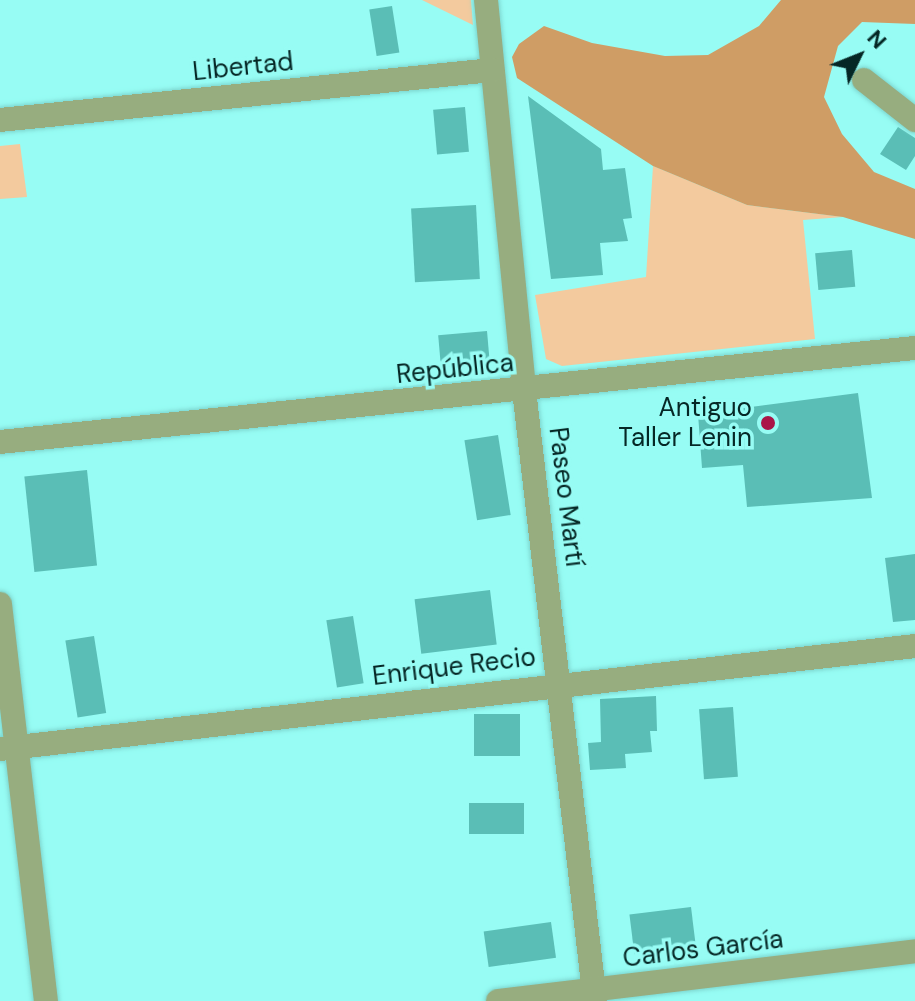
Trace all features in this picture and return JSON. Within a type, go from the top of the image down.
[{"type":"street","name":"Paseo Martí","points":[[486,0],[524,390],[595,996]]},
{"type":"street","name":"Libertad","points":[[0,120],[492,70]]},
{"type":"street","points":[[864,80],[915,120]]},
{"type":"street","name":"República","points":[[0,442],[915,348]]},
{"type":"street","points":[[0,604],[9,748],[46,1001]]},
{"type":"street","name":"Enrique Recio","points":[[9,748],[560,683],[915,646]]},
{"type":"street","name":"Carlos García","points":[[498,1001],[595,996],[915,951]]},
{"type":"shaded area","points":[[422,0],[471,0],[473,25]]},
{"type":"shaded area","points":[[781,0],[915,0],[915,24],[862,22],[838,46],[824,97],[842,134],[874,172],[915,189],[915,239],[843,217],[747,205],[653,166],[517,78],[512,57],[519,44],[544,26],[592,43],[665,56],[708,55],[759,26]]},
{"type":"shaded area","points":[[20,144],[27,197],[0,199],[0,146]]},
{"type":"shaded area","points":[[653,166],[747,205],[843,217],[803,220],[815,339],[562,366],[546,359],[535,295],[646,277]]},
{"type":"building","points":[[392,6],[399,52],[377,56],[369,10]]},
{"type":"building","points":[[528,96],[601,149],[603,170],[625,168],[632,218],[623,219],[628,241],[600,243],[603,275],[551,279]]},
{"type":"building","points":[[465,107],[469,152],[437,155],[433,110]]},
{"type":"building","points":[[898,127],[915,138],[915,156],[906,170],[880,154]]},
{"type":"building","points":[[476,205],[480,279],[415,282],[411,208]]},
{"type":"building","points":[[852,250],[855,287],[818,290],[815,253]]},
{"type":"building","points":[[487,331],[490,363],[441,367],[438,335]]},
{"type":"building","points":[[858,393],[872,498],[747,507],[743,465],[702,468],[698,414]]},
{"type":"building","points":[[498,435],[511,515],[477,520],[464,440]]},
{"type":"building","points":[[87,470],[97,565],[34,572],[24,477]]},
{"type":"building","points":[[915,554],[915,620],[893,622],[885,558]]},
{"type":"building","points":[[490,590],[497,645],[421,654],[415,599]]},
{"type":"building","points":[[353,616],[364,683],[337,687],[326,620]]},
{"type":"building","points":[[94,636],[106,713],[78,718],[65,641]]},
{"type":"building","points":[[656,696],[657,731],[650,731],[652,752],[625,754],[626,768],[590,770],[588,743],[601,742],[600,699]]},
{"type":"building","points":[[733,707],[738,777],[704,779],[699,709]]},
{"type":"building","points":[[474,714],[520,714],[520,756],[474,756]]},
{"type":"building","points":[[469,803],[524,803],[524,834],[469,834]]},
{"type":"building","points":[[691,907],[696,947],[634,954],[629,915]]},
{"type":"building","points":[[551,922],[556,958],[489,967],[484,931]]},
{"type":"place","name":"Antiguo Taller Lenin","points":[[768,423]]}]
